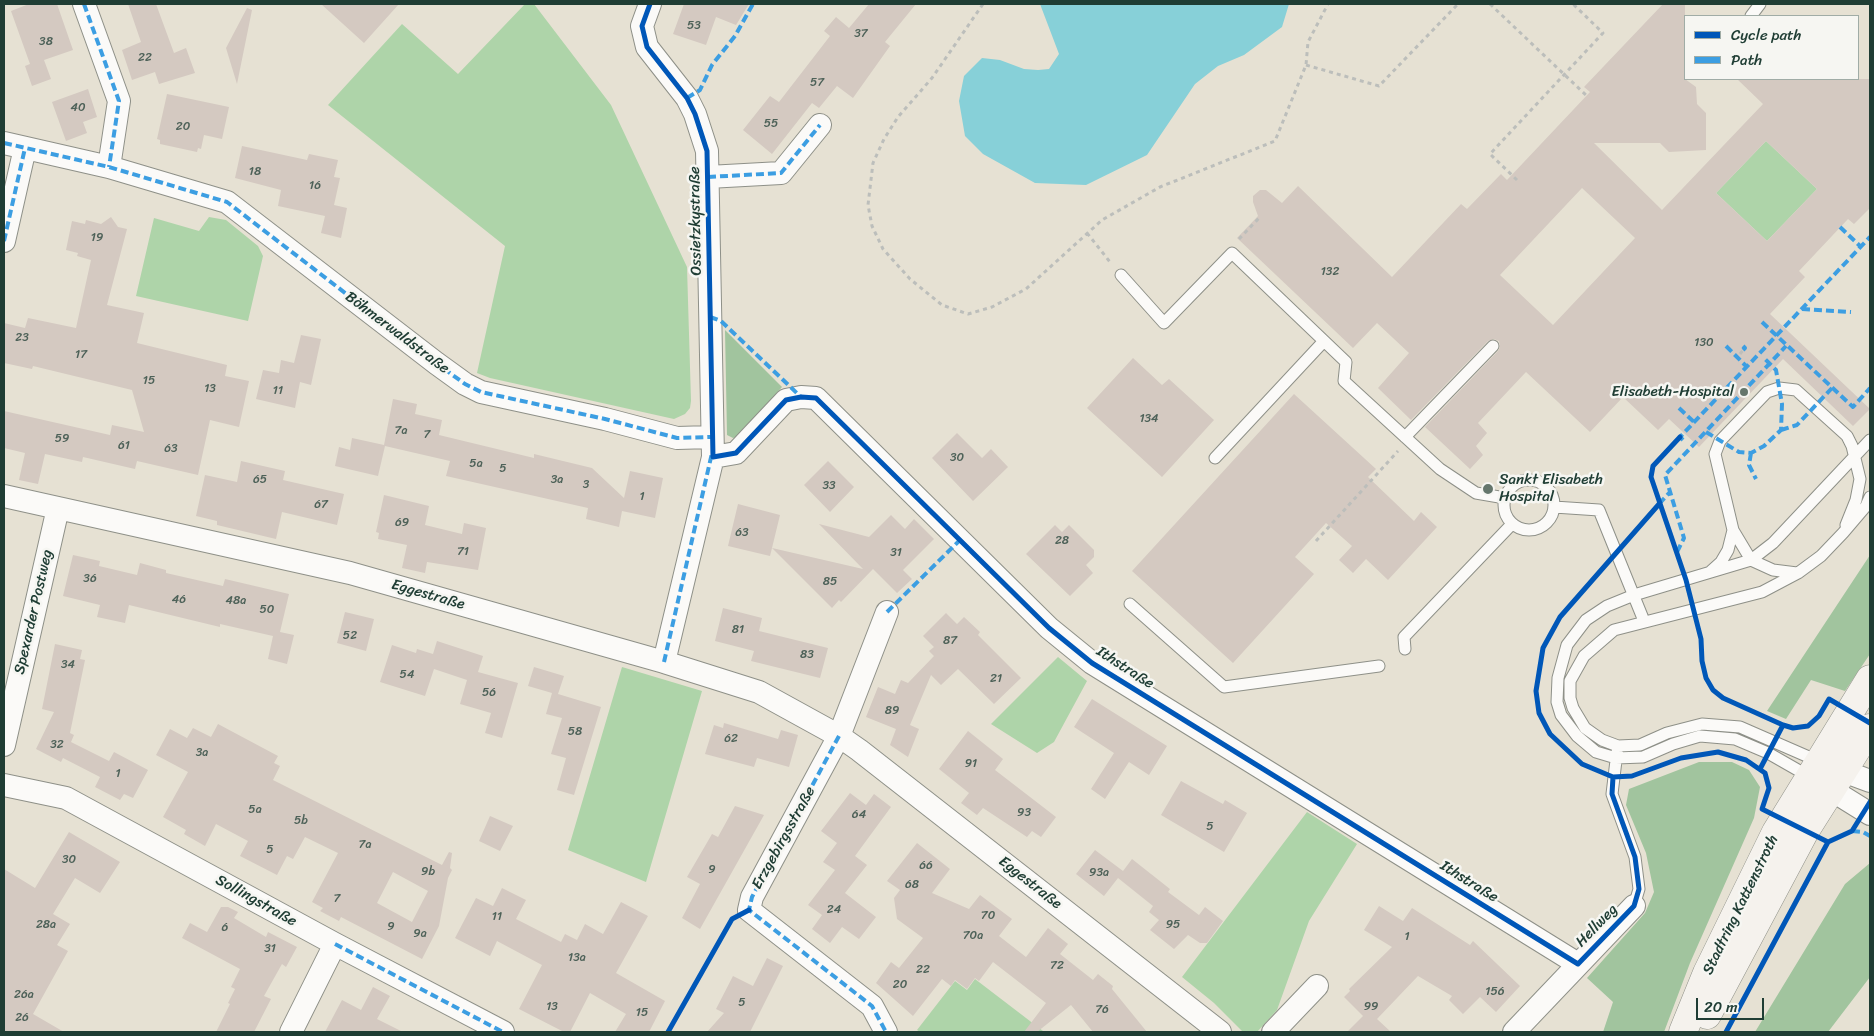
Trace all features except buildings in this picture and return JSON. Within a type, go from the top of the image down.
[{"type":"main road","name":"Stadtring Kattenstroth","points":[[1699,1032],[1805,830],[1825,774],[1870,679]]},
{"type":"main road","name":"Stadtring Kattenstroth","points":[[1683,1032],[1707,974],[1776,832],[1825,774],[1870,728]]},
{"type":"street","points":[[84,4],[119,101],[109,167]]},
{"type":"street","name":"Ossietzkystraße","points":[[650,4],[642,26],[646,47],[687,98],[695,114],[708,151],[712,447],[664,662]]},
{"type":"street","name":"Ossietzkystraße","points":[[708,177],[781,173],[820,125]]},
{"type":"street","name":"Böhmerwaldstraße","points":[[4,143],[109,167],[227,202],[436,363],[465,384],[481,392],[605,419],[712,447]]},
{"type":"street","points":[[4,241],[26,148]]},
{"type":"street","name":"Ithstraße","points":[[712,447],[736,453],[786,400],[801,396],[816,398],[1049,628],[1092,664],[1578,964]]},
{"type":"street","name":"Eggestraße","points":[[4,496],[350,573],[664,662],[758,692],[839,736],[1220,1032]]},
{"type":"street","name":"Spexarder Postweg","points":[[4,745],[58,508]]},
{"type":"street","points":[[839,736],[887,612]]},
{"type":"street","name":"Erzgebirgsstraße","points":[[839,736],[752,897],[750,910],[872,1006],[886,1032]]},
{"type":"street","points":[[1825,774],[1870,781]]},
{"type":"street","points":[[1825,774],[1870,814]]},
{"type":"street","name":"Sollingstraße","points":[[4,785],[66,798],[335,944],[503,1032]]},
{"type":"street","name":"Hellweg","points":[[1514,1032],[1634,906]]},
{"type":"street","points":[[291,1032],[335,944]]},
{"type":"street","points":[[1273,1032],[1317,986]]},
{"type":"lane","points":[[1751,15],[1760,4]]},
{"type":"lane","points":[[1121,275],[1164,323],[1232,253],[1346,362],[1344,381],[1440,469],[1476,493],[1505,498]]},
{"type":"lane","points":[[1216,458],[1324,341]]},
{"type":"lane","points":[[1407,439],[1493,346]]},
{"type":"lane","points":[[1798,573],[1773,570],[1752,560],[1733,530],[1715,454],[1720,441],[1767,392],[1779,388],[1796,390],[1847,436],[1855,457],[1860,479],[1856,500],[1843,533]]},
{"type":"lane","points":[[1825,774],[1735,739],[1726,738],[1700,736],[1672,744],[1643,757],[1616,758],[1596,752],[1577,736],[1561,715],[1557,702],[1558,678],[1567,645],[1586,620],[1607,606],[1634,595],[1752,560],[1773,543],[1870,440]]},
{"type":"lane","points":[[1529,480],[1544,485],[1553,499],[1554,507],[1549,520],[1538,528],[1525,529],[1512,524],[1505,512],[1505,498],[1514,485],[1529,480]]},
{"type":"lane","points":[[1825,774],[1740,727],[1702,724],[1667,733],[1640,745],[1618,746],[1602,740],[1585,728],[1573,708],[1570,698],[1570,680],[1584,656],[1614,630],[1762,592],[1798,573],[1821,556],[1843,533],[1866,506],[1870,497]]},
{"type":"lane","points":[[1554,507],[1600,510],[1644,621]]},
{"type":"lane","points":[[1405,649],[1404,637],[1512,524]]},
{"type":"lane","points":[[1707,574],[1721,562],[1728,550],[1733,530]]},
{"type":"lane","points":[[1130,604],[1224,687],[1379,666]]},
{"type":"lane","points":[[1618,746],[1612,794],[1635,857],[1639,889],[1634,906]]},
{"type":"path","points":[[983,4],[932,78],[898,117],[884,139],[874,162],[868,205],[872,226],[883,248],[910,279],[942,305],[968,314],[992,307],[1026,289],[1102,220],[1160,187],[1275,141],[1306,66],[1308,42],[1328,4]]},
{"type":"path","points":[[1306,66],[1379,86],[1458,4]]},
{"type":"path","points":[[1490,4],[1586,96]]},
{"type":"path","points":[[1517,180],[1490,154],[1603,33],[1573,4]]},
{"type":"path","points":[[1232,253],[1233,246],[1261,216]]},
{"type":"path","points":[[1087,233],[1121,275]]},
{"type":"path","points":[[1740,354],[1744,350]]},
{"type":"path","points":[[1316,542],[1407,439]]},
{"type":"green space","points":[[525,4],[534,4],[611,105],[687,267],[691,401],[690,408],[685,414],[674,419],[490,378],[477,373],[505,246],[328,105],[402,24],[458,74]]},
{"type":"green space","points":[[1766,141],[1817,189],[1767,241],[1716,193]]},
{"type":"green space","points":[[209,217],[226,220],[258,246],[263,256],[248,321],[136,296],[154,218],[199,231]]},
{"type":"green space","points":[[725,330],[782,387],[739,436],[733,438],[727,435]]},
{"type":"green space","points":[[1870,555],[1870,654],[1845,691],[1811,680],[1786,719],[1767,711]]},
{"type":"green space","points":[[1058,657],[1087,681],[1054,742],[1037,753],[991,724]]},
{"type":"green space","points":[[622,667],[702,691],[646,882],[568,850]]},
{"type":"green space","points":[[1699,762],[1732,762],[1749,770],[1760,787],[1754,818],[1690,963],[1664,1032],[1603,1032],[1613,1002],[1587,978],[1645,913],[1654,892],[1646,853],[1626,805],[1629,789]]},
{"type":"green space","points":[[1307,812],[1357,844],[1309,921],[1277,1010],[1257,1032],[1243,1032],[1214,1003],[1182,977]]},
{"type":"green space","points":[[1870,863],[1870,977],[1828,1032],[1755,1032],[1845,884]]},
{"type":"green space","points":[[975,979],[1043,1031],[920,1032],[917,1030],[955,981],[967,990]]},
{"type":"water","points":[[1040,4],[1289,4],[1282,27],[1244,55],[1218,66],[1195,84],[1147,155],[1086,185],[1035,183],[983,154],[965,136],[959,101],[964,76],[982,58],[1000,60],[1024,69],[1038,70],[1049,69],[1059,54]]},
{"type":"marked path","points":[[84,4],[119,101],[109,167]]},
{"type":"marked path","points":[[687,98],[700,90],[712,65],[735,36],[753,4]]},
{"type":"marked path","points":[[708,177],[781,173],[820,125]]},
{"type":"marked path","points":[[4,143],[109,167],[227,202],[436,363],[465,384],[481,392],[605,419],[677,438],[711,437]]},
{"type":"marked path","points":[[4,241],[25,148]]},
{"type":"marked path","points":[[1840,227],[1861,247]]},
{"type":"marked path","points":[[1683,440],[1680,437],[1870,237]]},
{"type":"marked path","points":[[1802,309],[1851,312]]},
{"type":"marked path","points":[[710,317],[721,321],[801,397]]},
{"type":"marked path","points":[[1762,322],[1853,407],[1870,388]]},
{"type":"marked path","points":[[1726,346],[1747,367]]},
{"type":"marked path","points":[[1743,346],[1745,348],[1743,350]]},
{"type":"marked path","points":[[1677,552],[1684,538],[1665,475],[1786,346]]},
{"type":"marked path","points":[[1706,432],[1739,452],[1751,453],[1764,446],[1781,430],[1782,404],[1776,370],[1765,359]]},
{"type":"marked path","points":[[1781,430],[1797,425],[1832,388]]},
{"type":"marked path","points":[[1679,408],[1694,422]]},
{"type":"marked path","points":[[664,662],[712,453]]},
{"type":"marked path","points":[[1751,453],[1749,465],[1756,479]]},
{"type":"marked path","points":[[1659,504],[1670,492]]},
{"type":"marked path","points":[[887,612],[960,540]]},
{"type":"marked path","points":[[839,736],[752,897],[749,910],[872,1006],[886,1032]]},
{"type":"marked path","points":[[1852,831],[1863,832],[1870,836]]},
{"type":"marked path","points":[[335,944],[503,1032]]},
{"type":"cycle path","points":[[650,4],[642,26],[647,47],[687,98],[695,114],[707,151],[713,457],[736,453],[786,400],[801,397],[816,398],[1049,628],[1092,663],[1578,964],[1634,906],[1639,889],[1635,857],[1612,794],[1613,777]]},
{"type":"cycle path","points":[[1680,437],[1653,466],[1651,477],[1686,580],[1701,639],[1702,661],[1706,678],[1713,690],[1723,698],[1783,725]]},
{"type":"cycle path","points":[[1660,503],[1560,617],[1543,648],[1536,691],[1539,713],[1550,734],[1582,764],[1613,777],[1632,776],[1681,758],[1718,752],[1746,760],[1765,773],[1769,788],[1762,809],[1828,842],[1852,831],[1870,802]]},
{"type":"cycle path","points":[[1760,769],[1783,725],[1793,728],[1808,726],[1819,716],[1829,699],[1870,723]]},
{"type":"cycle path","points":[[1726,1032],[1828,842]]},
{"type":"cycle path","points":[[668,1032],[732,919],[749,910]]},
{"type":"place","name":"Elisabeth-Hospital","points":[[1744,392]]},
{"type":"place","name":"Sankt Elisabeth Hospital","points":[[1488,489]]}]
